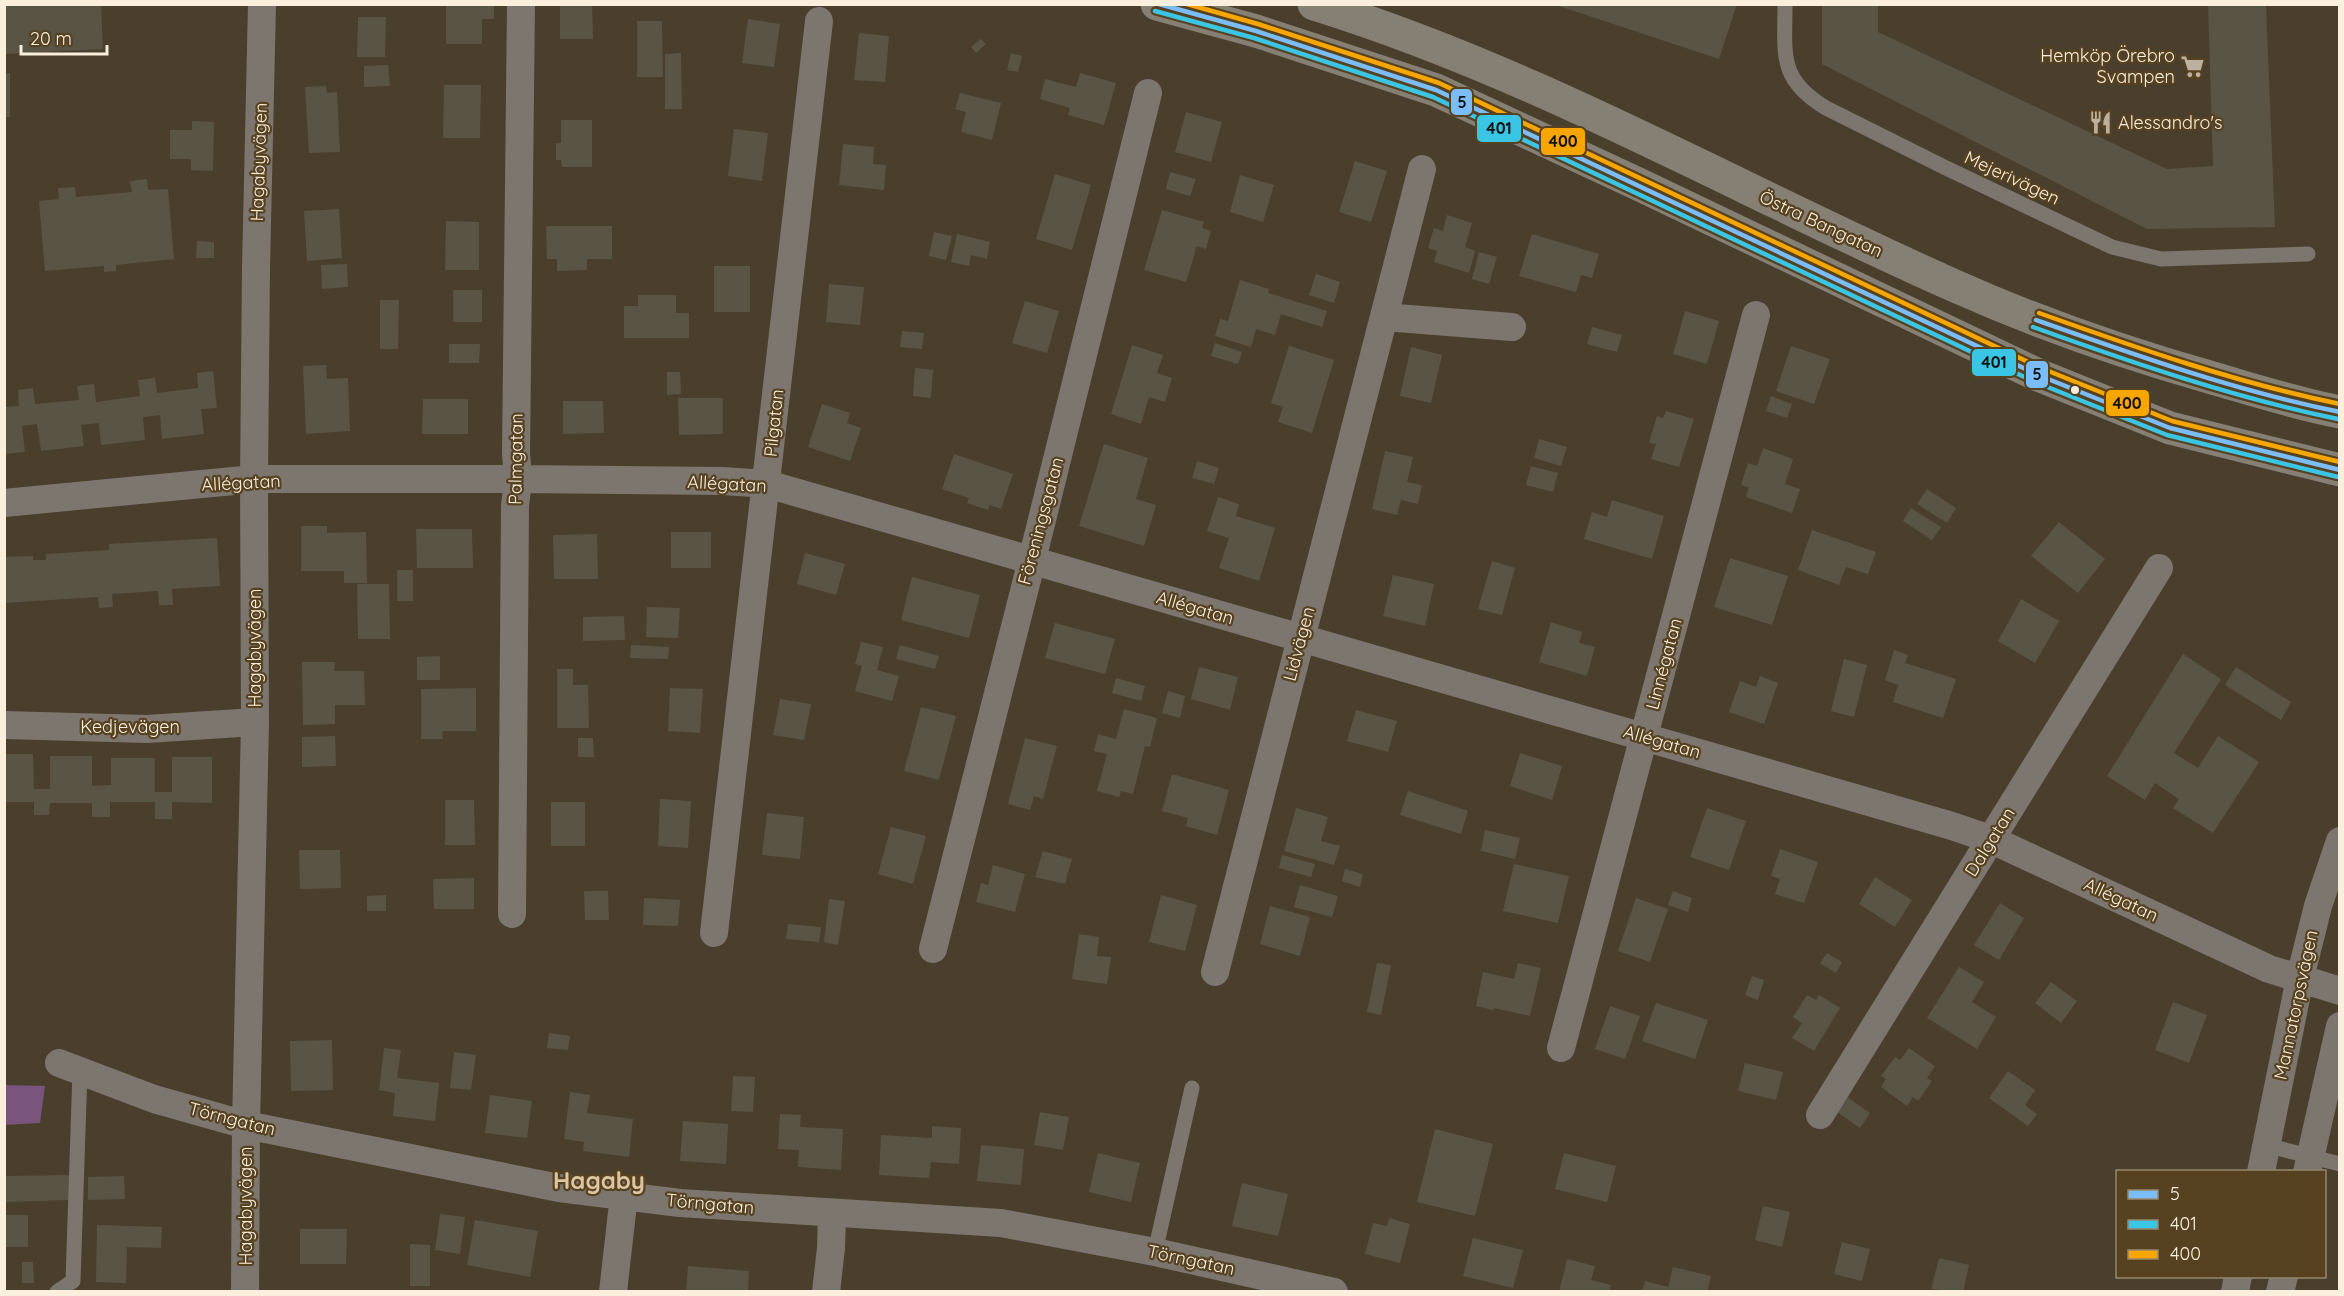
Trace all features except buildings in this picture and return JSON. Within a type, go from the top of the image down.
[{"type":"main road","points":[[1157,4],[1256,31],[1436,90],[2038,375],[2170,428],[2340,470]]},
{"type":"main road","name":"Östra Bangatan","points":[[1314,4],[1392,31],[1523,83],[1954,286],[2054,328],[2140,357],[2306,405],[2340,412]]},
{"type":"street","name":"Hagabyvägen","points":[[245,1292],[246,1125],[255,722],[254,479],[262,4]]},
{"type":"street","name":"Palmgatan","points":[[512,914],[515,506],[518,479],[516,453],[520,4]]},
{"type":"street","name":"Pilgatan","points":[[714,933],[819,21]]},
{"type":"street","name":"Föreningsgatan","points":[[933,949],[1148,93]]},
{"type":"street","name":"Lidvägen","points":[[1215,972],[1422,169]]},
{"type":"street","name":"Linnégatan","points":[[1561,1048],[1756,315]]},
{"type":"street","points":[[1384,317],[1512,327]]},
{"type":"street","name":"Allégatan","points":[[4,503],[254,479],[518,479],[767,484],[1990,839],[2269,969],[2340,991]]},
{"type":"street","name":"Dalgatan","points":[[1820,1115],[2159,568]]},
{"type":"street","name":"Kedjevägen","points":[[4,725],[147,729],[255,722]]},
{"type":"street","name":"Mannatorpsvägen","points":[[2263,1158],[2300,978],[2318,906],[2340,841]]},
{"type":"street","points":[[2309,1164],[2340,1026]]},
{"type":"street","name":"Törngatan","points":[[69,1067],[154,1099],[246,1125],[559,1188],[680,1203],[1002,1223],[1155,1252],[1306,1288],[1334,1292]]},
{"type":"street","points":[[613,1292],[624,1195]]},
{"type":"street","points":[[826,1292],[832,1214]]},
{"type":"lane","name":"Mejerivägen","points":[[1785,4],[1786,58],[1792,78],[1799,88],[1827,108],[1944,167],[2112,247],[2162,259],[2308,254]]},
{"type":"lane","points":[[57,1292],[74,1281],[69,1067]]},
{"type":"lane","points":[[1155,1252],[1192,1088]]},
{"type":"lane","points":[[2263,1158],[2309,1164],[2340,1164]]},
{"type":"lane","points":[[74,1272],[77,1292]]},
{"type":"shaded area","points":[[5,1085],[45,1086],[40,1123],[5,1125]]},
{"type":"transit line","name":"5","points":[[1159,4],[1256,31],[1436,90],[2038,375],[2170,428],[2340,470]]},
{"type":"transit line","name":"400","points":[[1187,4],[1258,24],[1439,83],[2041,368],[2172,421],[2340,462]]},
{"type":"transit line","name":"401","points":[[1155,11],[1254,38],[1433,97],[2035,382],[2167,435],[2338,477]]},
{"type":"transit line","name":"400","points":[[2039,313],[2150,352],[2225,375],[2340,404]]},
{"type":"transit line","name":"5","points":[[2036,320],[2224,383],[2340,412]]},
{"type":"transit line","name":"401","points":[[2033,327],[2184,379],[2261,401],[2338,419]]},
{"type":"place","name":"Hemköp Örebro Svampen","points":[[2193,66]]},
{"type":"place","name":"Alessandro's","points":[[2100,123]]},
{"type":"district","name":"Hagaby","points":[[599,1181]]}]
